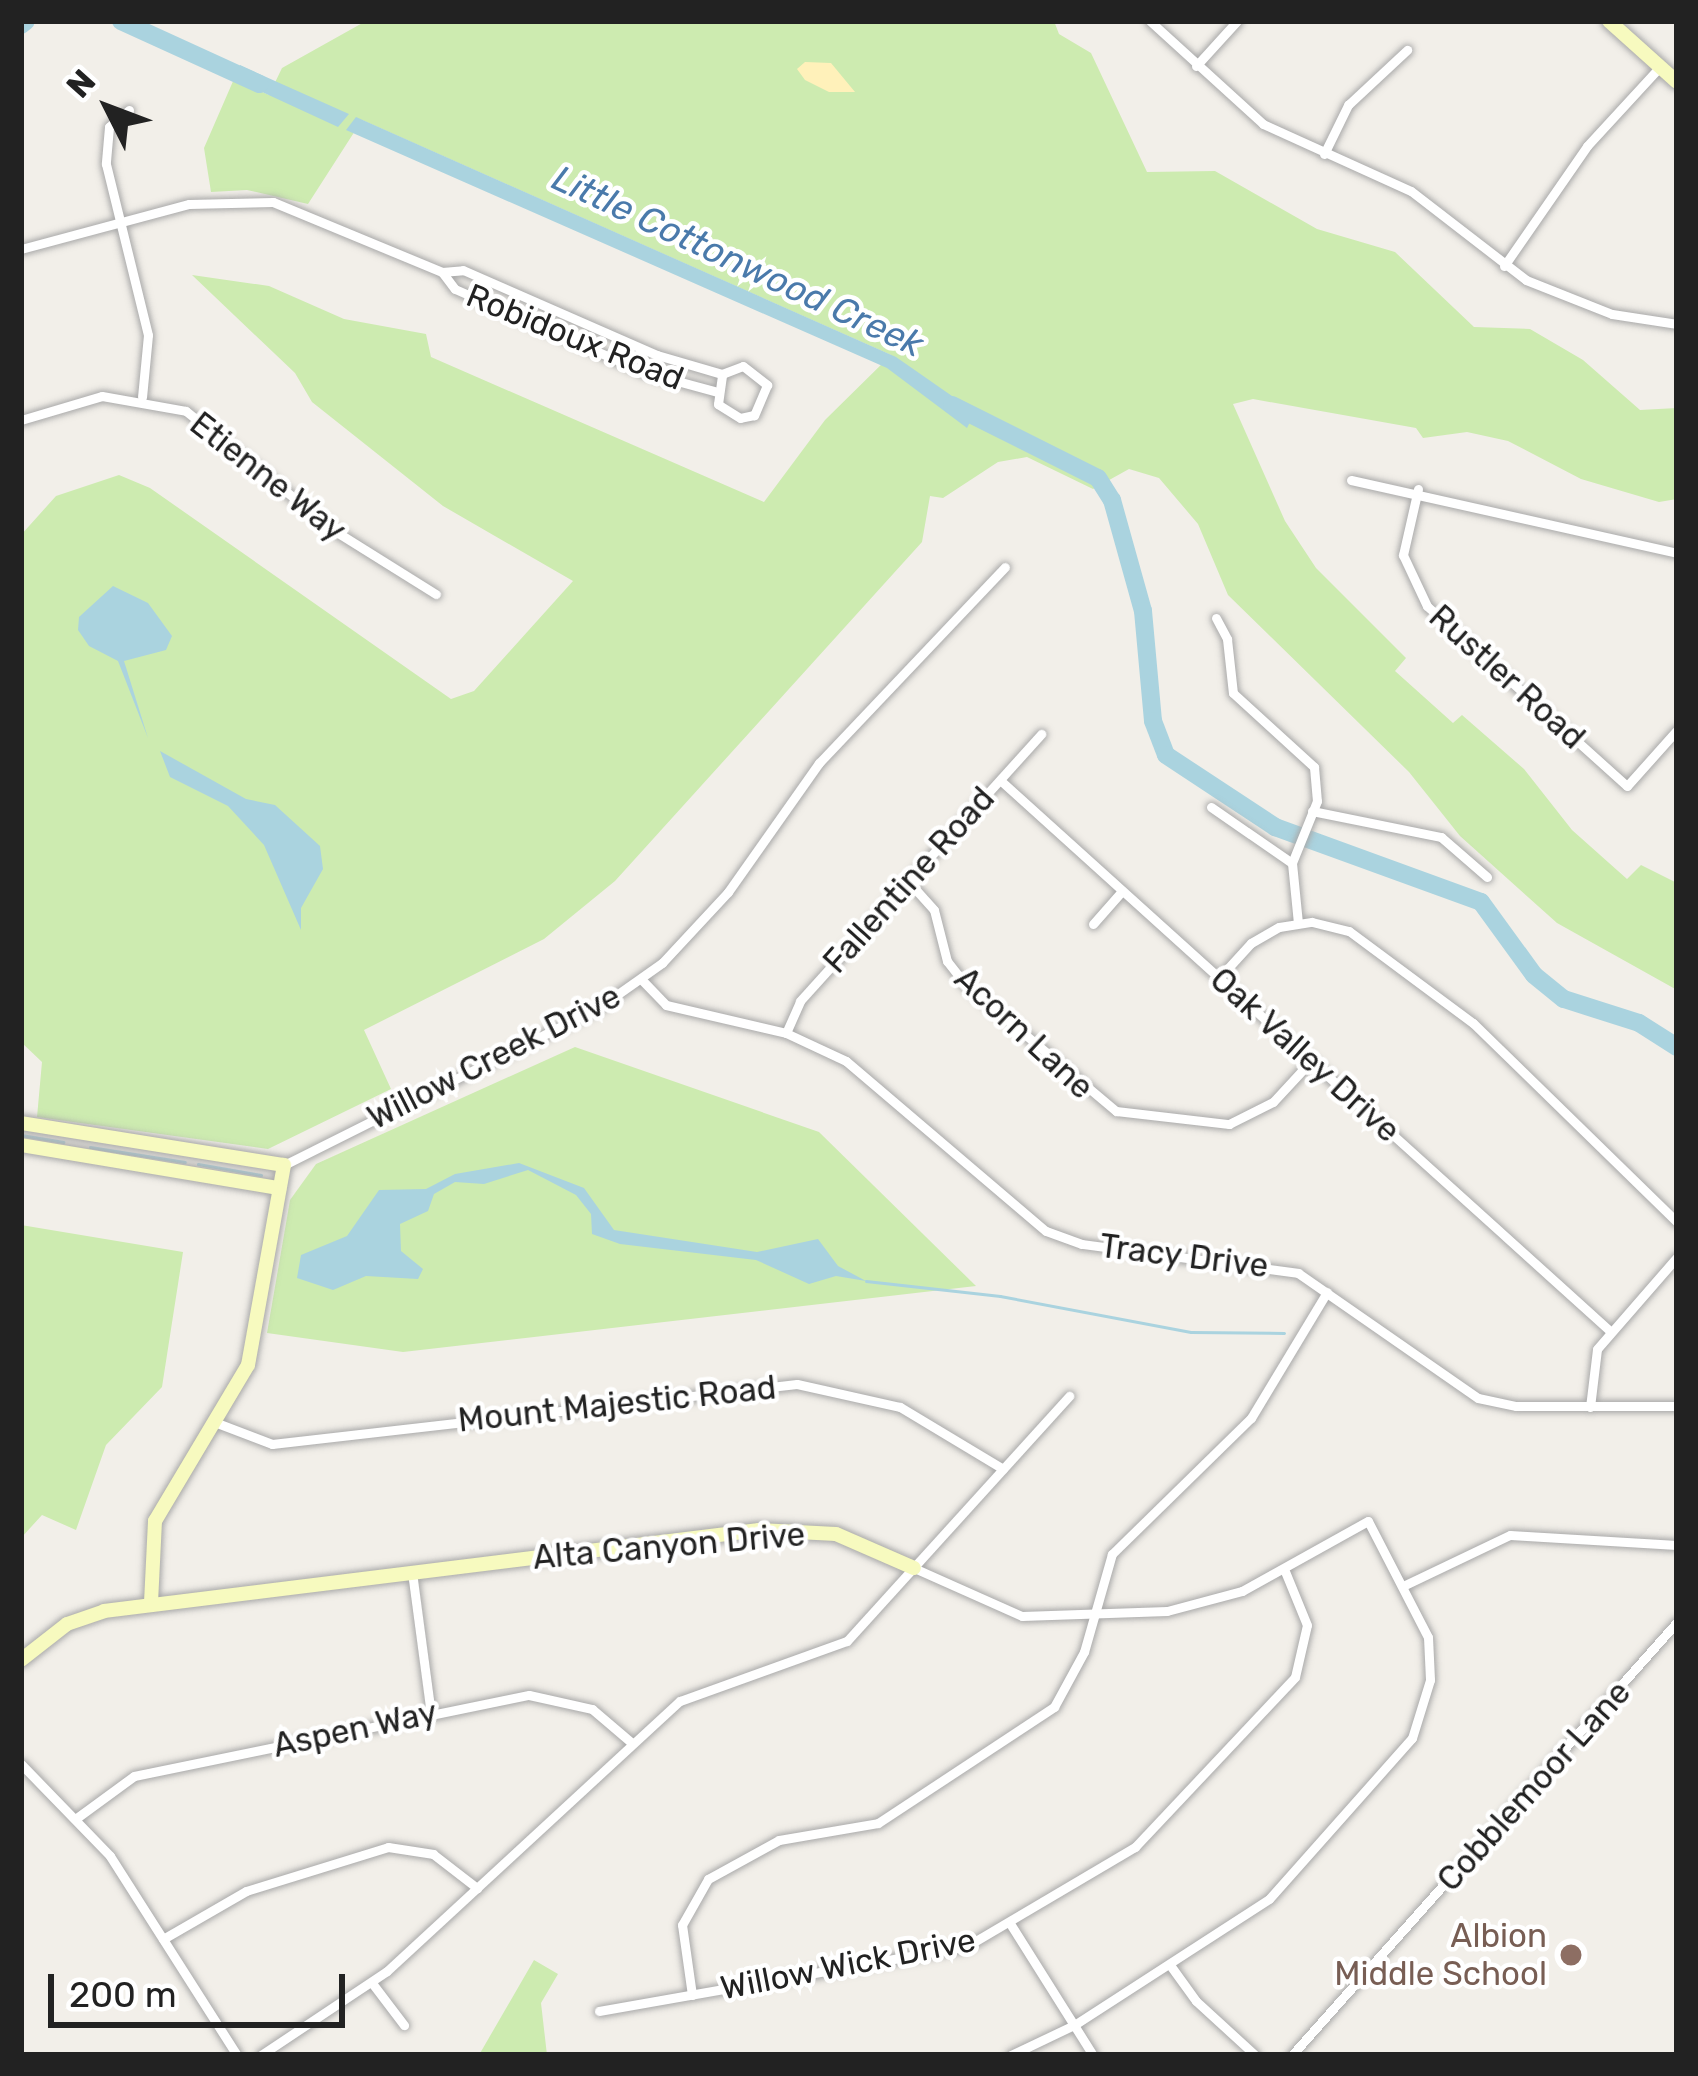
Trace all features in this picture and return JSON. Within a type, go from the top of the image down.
[{"type":"street","points":[[1150,21],[1263,124],[1412,191],[1504,266],[1580,305],[1677,324]]},
{"type":"street","points":[[1196,66],[1237,21]]},
{"type":"street","points":[[1609,21],[1657,70],[1677,82]]},
{"type":"street","points":[[1324,154],[1348,105],[1407,50]]},
{"type":"street","points":[[1504,266],[1587,146],[1657,70]]},
{"type":"street","points":[[129,110],[106,141],[119,223],[148,334],[142,397]]},
{"type":"street","name":"Robidoux Road","points":[[21,249],[212,200],[253,199],[304,212],[442,272],[463,270],[657,355],[722,374]]},
{"type":"street","name":"Robidoux Road","points":[[442,272],[455,289],[644,372],[714,391]]},
{"type":"street","name":"Robidoux Road","points":[[736,366],[759,374],[767,385],[760,410],[740,418],[718,404],[714,391],[722,374],[736,366]]},
{"type":"street","name":"Etienne Way","points":[[21,420],[73,400],[142,397],[211,425],[335,531],[436,594]]},
{"type":"street","points":[[1352,480],[1418,489],[1621,546],[1677,553]]},
{"type":"street","name":"Rustler Road","points":[[1418,489],[1402,555],[1414,590],[1627,786],[1677,730]]},
{"type":"street","name":"Willow Creek Drive","points":[[284,1165],[641,980],[710,915],[837,743],[1005,567]]},
{"type":"street","points":[[1216,618],[1227,639],[1233,693],[1314,767],[1312,812],[1293,858],[1298,923]]},
{"type":"street","name":"Fallentine Road","points":[[786,1033],[800,1000],[1041,734]]},
{"type":"street","name":"Oak Valley Drive","points":[[1000,780],[1610,1331]]},
{"type":"street","points":[[1211,807],[1293,858]]},
{"type":"street","points":[[1312,812],[1441,837],[1487,877]]},
{"type":"street","name":"Acorn Lane","points":[[908,881],[934,910],[947,961],[964,983],[1116,1111],[1229,1124],[1274,1102],[1311,1061]]},
{"type":"street","points":[[1093,923],[1123,891]]},
{"type":"street","points":[[1219,978],[1251,943],[1298,923],[1349,931],[1432,990],[1677,1222]]},
{"type":"street","name":"Tracy Drive","points":[[641,980],[666,1005],[786,1033],[846,1061],[1046,1232],[1192,1262],[1285,1269],[1327,1292],[1478,1398],[1590,1407],[1677,1406]]},
{"type":"street","points":[[21,1123],[284,1165],[248,1365],[155,1521],[151,1604]]},
{"type":"street","points":[[21,1145],[279,1188]]},
{"type":"street","points":[[1590,1407],[1593,1360],[1610,1331],[1677,1257]]},
{"type":"street","points":[[692,1995],[682,1925],[703,1883],[779,1840],[878,1823],[1019,1736],[1068,1689],[1103,1570],[1122,1539],[1251,1418],[1327,1292]]},
{"type":"street","name":"Mount Majestic Road","points":[[217,1423],[272,1444],[797,1384],[900,1407],[1003,1468]]},
{"type":"street","points":[[261,2055],[372,1983],[632,1743],[706,1685],[831,1652],[1069,1396]]},
{"type":"street","name":"Alta Canyon Drive","points":[[21,1660],[67,1624],[151,1604],[785,1529],[836,1534],[1003,1611],[1092,1615],[1192,1607],[1284,1569],[1368,1521],[1405,1585]]},
{"type":"street","points":[[1011,2055],[1074,2025],[1269,1899],[1412,1738],[1427,1699],[1430,1652],[1405,1585],[1510,1534],[1677,1545]]},
{"type":"street","name":"Willow Wick Drive","points":[[599,2011],[956,1949],[1011,1924],[1161,1827],[1289,1685],[1306,1624],[1284,1569]]},
{"type":"street","points":[[412,1572],[431,1714]]},
{"type":"street","name":"Cobblemoor Lane","points":[[1292,2055],[1677,1622]]},
{"type":"street","name":"Aspen Way","points":[[77,1817],[134,1776],[431,1714],[551,1695],[592,1709],[632,1743]]},
{"type":"street","points":[[21,1764],[77,1817],[164,1939],[237,2055]]},
{"type":"street","points":[[164,1939],[246,1891],[388,1847],[434,1854],[477,1888]]},
{"type":"street","points":[[1011,1924],[1093,2055]]},
{"type":"street","points":[[1170,1965],[1196,2001],[1255,2055]]},
{"type":"street","points":[[372,1983],[404,2025]]},
{"type":"green space","points":[[366,21],[1054,21],[1059,34],[1091,53],[1147,172],[1215,171],[1317,229],[1395,252],[1474,327],[1530,329],[1583,360],[1640,410],[1677,408],[1677,499],[1659,502],[1581,479],[1508,441],[1467,432],[1423,438],[1416,428],[1253,399],[1233,404],[1285,521],[1316,568],[1406,658],[1395,671],[1453,723],[1462,715],[1524,769],[1572,830],[1627,879],[1641,865],[1677,883],[1677,990],[1557,923],[1460,836],[1409,772],[1228,595],[1198,524],[1159,478],[1129,469],[1093,489],[1027,457],[998,462],[943,498],[930,496],[922,542],[615,881],[544,939],[364,1030],[391,1089],[268,1149],[37,1117],[42,1062],[21,1042],[21,535],[56,496],[119,475],[150,488],[451,699],[474,691],[573,581],[443,506],[312,402],[295,373],[192,275],[269,286],[344,319],[426,334],[431,357],[764,502],[825,420],[891,355],[362,120],[308,204],[247,190],[211,192],[204,148],[234,79],[269,95],[282,68]]},
{"type":"green space","points":[[575,1047],[819,1132],[976,1286],[403,1352],[267,1333],[290,1200],[316,1164]]},
{"type":"green space","points":[[21,1225],[183,1252],[162,1387],[106,1445],[76,1530],[42,1515],[21,1538]]},
{"type":"green space","points":[[534,1960],[558,1974],[541,2003],[547,2055],[479,2055]]},
{"type":"sand","points":[[805,62],[831,63],[855,92],[829,92],[805,80],[797,69]]},
{"type":"water","points":[[240,65],[349,114],[338,127],[234,79]]},
{"type":"water","points":[[356,117],[896,357],[975,412],[967,428],[887,368],[346,130]]},
{"type":"water","points":[[113,586],[148,603],[172,636],[166,650],[124,661],[148,738],[118,661],[89,646],[78,630],[79,617]]},
{"type":"water","points":[[160,751],[246,799],[275,805],[320,846],[323,869],[301,908],[301,930],[264,845],[228,806],[170,777]]},
{"type":"water","points":[[519,1163],[584,1188],[614,1230],[757,1252],[818,1239],[838,1266],[866,1281],[836,1276],[809,1284],[756,1260],[620,1244],[592,1234],[591,1214],[576,1195],[528,1170],[484,1184],[455,1182],[434,1194],[428,1211],[400,1224],[401,1251],[423,1269],[418,1279],[366,1276],[333,1290],[297,1278],[301,1255],[347,1236],[379,1190],[426,1189],[455,1174]]},
{"type":"waterway","name":"Little Cottonwood Creek","points":[[21,25],[26,21]]},
{"type":"waterway","name":"Little Cottonwood Creek","points":[[121,21],[259,84]]},
{"type":"waterway","name":"Little Cottonwood Creek","points":[[952,405],[1098,478],[1112,500],[1143,611],[1153,721],[1166,755],[1275,827],[1481,902],[1534,975],[1564,999],[1639,1023],[1677,1047]]},
{"type":"waterway","points":[[21,1135],[63,1142]]},
{"type":"waterway","points":[[90,1147],[185,1162]]},
{"type":"waterway","points":[[198,1164],[261,1175]]},
{"type":"waterway","points":[[866,1281],[1000,1296],[1191,1332],[1284,1333]]},
{"type":"place","name":"Albion Middle School","points":[[1571,1955]]}]
